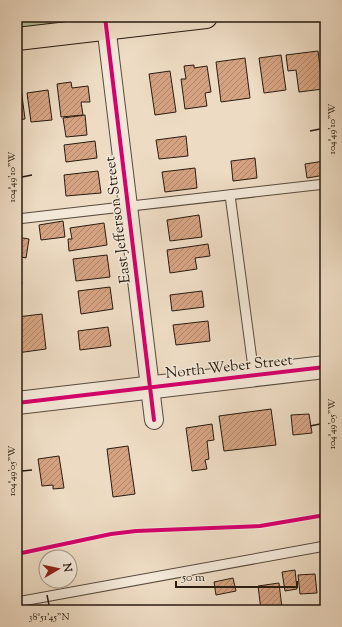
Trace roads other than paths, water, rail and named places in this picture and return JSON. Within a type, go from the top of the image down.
[{"type":"main road","points":[[17,39],[105,23],[206,17]]},
{"type":"street","name":"East Jefferson Street","points":[[105,23],[154,420]]},
{"type":"street","name":"North Weber Street","points":[[17,403],[325,367]]},
{"type":"lane","points":[[17,219],[325,184]]},
{"type":"lane","points":[[230,195],[254,375]]},
{"type":"lane","points":[[17,602],[325,546]]}]
